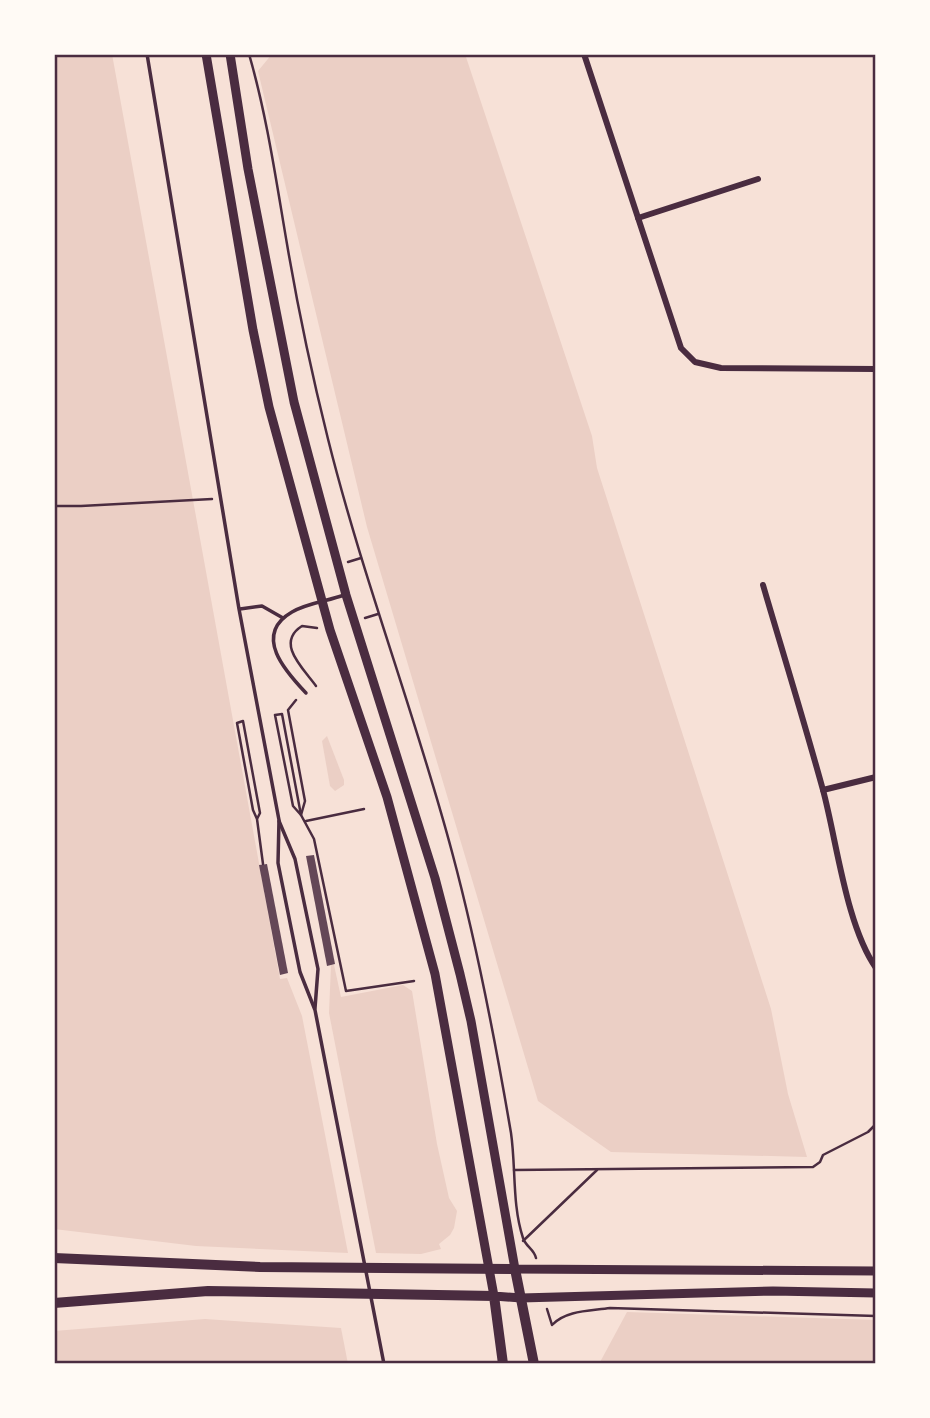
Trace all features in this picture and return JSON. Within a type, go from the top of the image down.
[{"type":"highway","points":[[54,1258],[260,1267],[515,1269],[534,1364]]},
{"type":"highway","points":[[54,1303],[208,1291],[494,1296],[503,1364]]},
{"type":"main road","points":[[206,54],[253,330],[269,407],[323,602],[387,797],[435,974],[494,1296],[522,1298],[773,1291],[876,1293]]},
{"type":"main road","points":[[230,54],[248,169],[294,402],[346,595],[435,878],[460,974],[471,1021],[515,1269],[876,1271]]},
{"type":"street","points":[[584,54],[681,348],[695,362],[722,368],[876,369]]},
{"type":"street","points":[[638,218],[758,179]]},
{"type":"street","points":[[763,585],[823,790],[854,920],[868,957],[876,968]]},
{"type":"street","points":[[823,790],[876,777]]},
{"type":"lane","points":[[147,54],[239,609],[279,820],[295,859],[318,970],[315,1010]]},
{"type":"lane","points":[[306,693],[278,660],[273,646],[275,630],[283,618],[293,611],[346,595]]},
{"type":"lane","points":[[239,609],[262,606],[283,618]]},
{"type":"lane","points":[[279,820],[278,863],[300,972],[315,1010],[384,1364]]},
{"type":"path","points":[[249,54],[262,98],[307,347],[328,439],[361,558],[418,737],[475,942],[511,1137],[523,1241],[535,1252]]},
{"type":"path","points":[[54,506],[220,499]]},
{"type":"path","points":[[348,562],[361,558]]},
{"type":"path","points":[[365,618],[378,614]]},
{"type":"path","points":[[316,686],[289,646],[290,637],[302,626],[317,628],[321,633]]},
{"type":"path","points":[[296,699],[288,710],[305,800],[301,815]]},
{"type":"path","points":[[301,815],[282,714],[275,715],[293,806],[314,839],[346,991],[414,981]]},
{"type":"path","points":[[257,819],[260,813],[243,721],[237,723],[257,819],[263,864]]},
{"type":"path","points":[[305,822],[364,809]]},
{"type":"path","points":[[513,1170],[813,1167],[820,1163],[823,1155],[868,1132],[876,1124]]},
{"type":"path","points":[[523,1241],[598,1169]]},
{"type":"path","points":[[550,1324],[575,1313],[610,1308],[876,1316]]},
{"type":"shaded area","points":[[54,54],[112,54],[280,979],[287,978],[302,1016],[348,1253],[196,1246],[54,1229]]},
{"type":"shaded area","points":[[272,54],[465,54],[592,436],[597,468],[771,1009],[788,1094],[807,1157],[611,1152],[538,1101],[367,527],[258,71]]},
{"type":"shaded area","points":[[327,736],[344,780],[344,785],[335,791],[330,786],[322,741]]},
{"type":"shaded area","points":[[331,965],[334,965],[341,997],[403,985],[412,991],[437,1144],[449,1198],[457,1211],[454,1228],[439,1244],[441,1249],[421,1254],[376,1253],[329,1013]]},
{"type":"shaded area","points":[[627,1312],[876,1320],[876,1362],[599,1364]]},
{"type":"shaded area","points":[[205,1319],[341,1328],[348,1364],[54,1364],[54,1331]]},
{"type":"building","points":[[314,855],[335,964],[327,966],[306,856]]},
{"type":"building","points":[[267,864],[288,973],[280,975],[259,865]]}]
